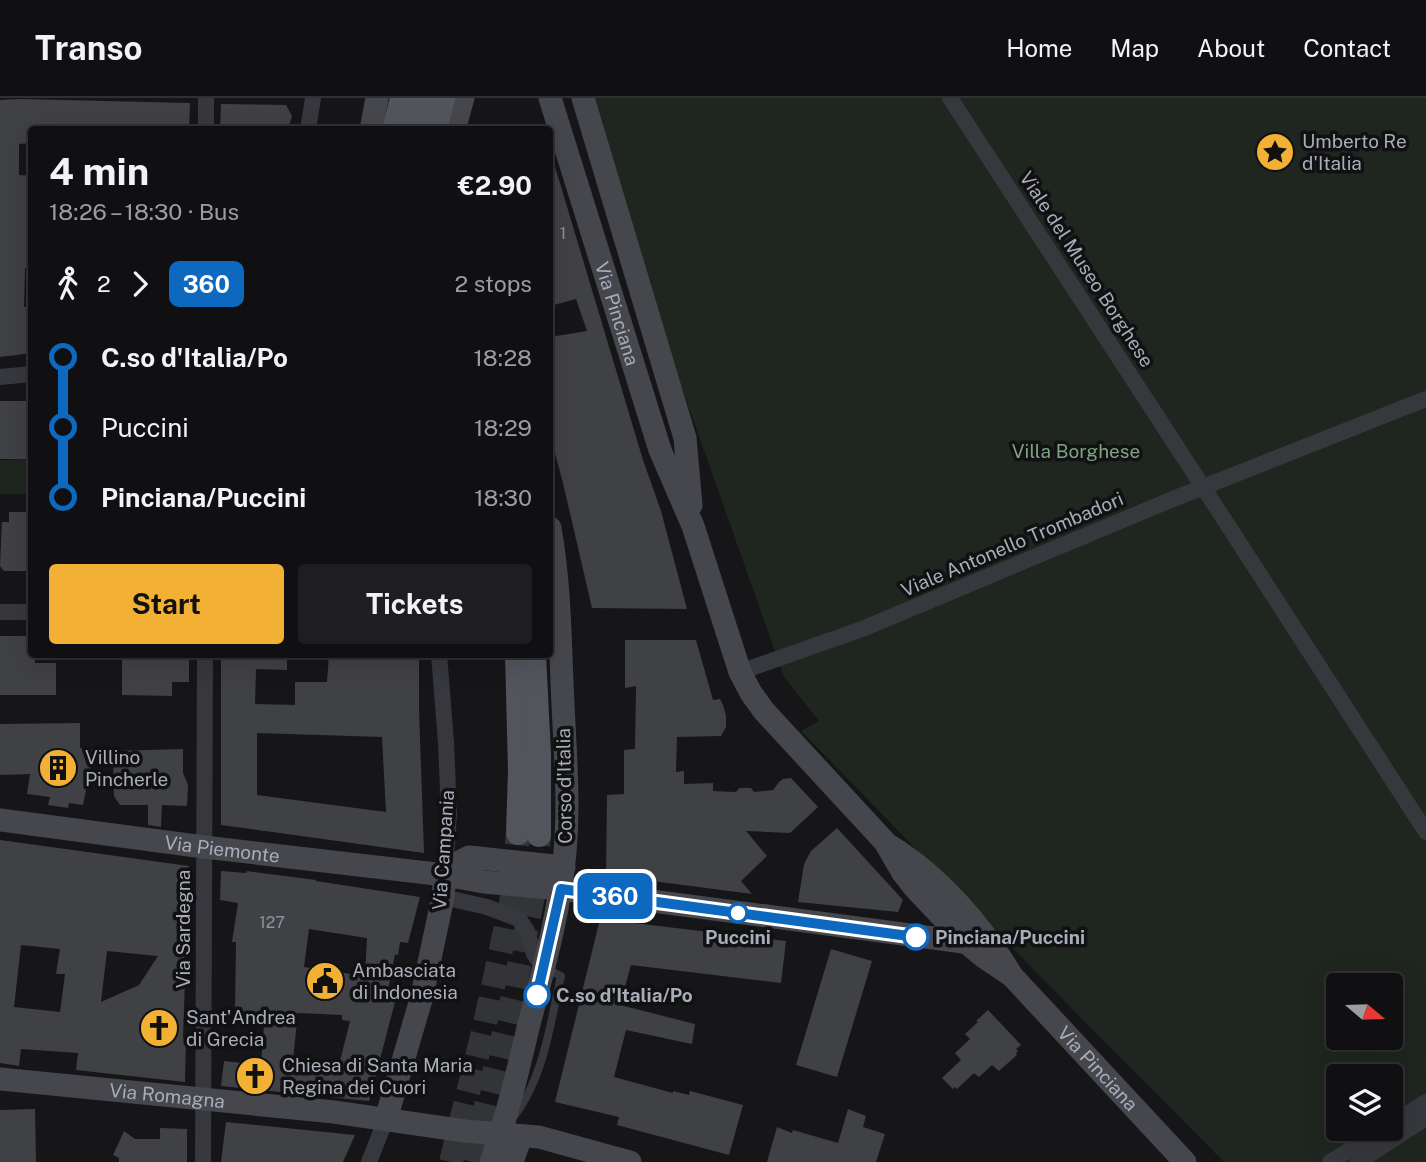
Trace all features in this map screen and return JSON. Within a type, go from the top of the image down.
[{"type":"main road","points":[[395,126],[402,98]]},
{"type":"main road","points":[[417,126],[423,98]]},
{"type":"main road","points":[[436,126],[443,98]]},
{"type":"main road","points":[[509,658],[518,700]]},
{"type":"main road","name":"Corso d'Italia","points":[[517,658],[520,771],[529,834],[539,754],[534,658]]},
{"type":"street","points":[[206,98],[206,126]]},
{"type":"street","points":[[308,126],[313,98]]},
{"type":"street","points":[[455,126],[463,98]]},
{"type":"street","name":"Via Pinciana","points":[[550,98],[660,450],[693,526],[740,672],[751,693],[764,711],[885,842],[908,880],[967,943],[1012,976]]},
{"type":"street","name":"Via Pinciana","points":[[583,98],[685,438],[693,526]]},
{"type":"street","name":"Viale del Museo Borghese","points":[[950,98],[1426,832]]},
{"type":"street","points":[[371,126],[374,99]]},
{"type":"street","points":[[0,377],[28,374]]},
{"type":"street","name":"Viale Antonello Trombadori","points":[[740,672],[862,629],[1178,497],[1426,399]]},
{"type":"street","name":"Corso d'Italia","points":[[512,1162],[511,1135],[562,878],[567,806],[560,624],[553,550]]},
{"type":"street","points":[[0,612],[28,612]]},
{"type":"street","name":"Via Sardegna","points":[[204,1162],[205,658]]},
{"type":"street","name":"Via Campania","points":[[369,1162],[386,1119],[422,996],[444,886],[449,814],[439,658]]},
{"type":"street","name":"Via Piemonte","points":[[0,820],[204,848],[444,886],[562,878],[967,943],[991,943]]},
{"type":"street","name":"Via Pinciana","points":[[885,842],[913,860],[927,873],[991,943],[1012,976],[1185,1162]]},
{"type":"street","points":[[444,886],[519,919],[527,930],[534,954],[544,968]]},
{"type":"street","name":"Via Romagna","points":[[0,1079],[334,1112],[511,1135],[548,1140],[630,1162]]},
{"type":"street","points":[[1403,1116],[1426,1102]]},
{"type":"street","points":[[1358,1162],[1426,1118]]},
{"type":"street","name":"Corso d'Italia","points":[[491,1162],[511,1135]]},
{"type":"street","points":[[1330,1162],[1364,1141]]},
{"type":"green space","name":"Villa Borghese","points":[[585,98],[1426,98],[1426,1162],[1224,1162],[801,731],[819,721],[784,677],[597,147]]},
{"type":"green space","points":[[28,459],[28,494],[0,494],[0,460]]},
{"type":"building","points":[[0,100],[190,103],[189,126],[28,126],[28,143],[19,144],[19,175],[28,176],[28,268],[25,268],[24,307],[28,307],[28,354],[0,357]]},
{"type":"building","points":[[221,104],[286,105],[292,116],[289,126],[220,126]]},
{"type":"building","points":[[553,160],[643,460],[661,511],[687,609],[592,608],[553,446],[553,337],[587,331],[576,299],[553,305]]},
{"type":"building","points":[[0,401],[28,401],[28,459],[0,459]]},
{"type":"building","points":[[9,512],[28,512],[28,571],[4,571],[0,566],[2,522],[9,522]]},
{"type":"building","points":[[0,636],[28,636],[28,658],[35,658],[35,663],[56,663],[56,695],[0,695]]},
{"type":"building","points":[[625,640],[696,640],[713,700],[720,699],[723,705],[726,727],[721,736],[677,737],[676,772],[684,771],[684,784],[713,783],[713,791],[736,792],[739,788],[751,788],[754,792],[773,790],[783,779],[791,778],[818,807],[790,833],[746,831],[767,856],[741,881],[752,894],[606,875],[607,795],[624,794],[624,750],[635,749],[636,686],[625,688]]},
{"type":"building","points":[[122,658],[189,658],[189,682],[172,682],[172,696],[122,695]]},
{"type":"building","points":[[221,658],[287,658],[287,670],[256,669],[255,704],[295,705],[295,682],[327,682],[329,658],[419,658],[424,853],[221,825]],"holes":[[[257,733],[382,737],[386,812],[257,795]]]},
{"type":"building","points":[[80,723],[80,748],[94,750],[83,805],[69,803],[68,808],[48,805],[50,797],[27,794],[30,774],[0,775],[0,724]]},
{"type":"building","points":[[183,749],[183,773],[188,785],[187,806],[162,805],[161,827],[148,825],[148,805],[120,805],[114,796],[113,751]]},
{"type":"building","points":[[837,828],[903,900],[898,912],[798,902],[804,864],[811,851]]},
{"type":"building","points":[[0,840],[189,866],[183,1038],[186,1038],[185,1082],[76,1070],[78,1053],[21,1049],[19,1066],[0,1063]],"holes":[[[21,945],[60,949],[56,974],[65,974],[60,1012],[14,1007]],[[107,951],[158,956],[139,985],[101,1002]]]},
{"type":"building","points":[[221,871],[247,871],[316,880],[420,897],[408,943],[400,942],[398,955],[395,954],[386,1000],[395,1002],[369,1101],[221,1086],[224,1061],[261,1065],[265,1012],[235,1012],[236,942],[232,942],[238,903],[220,900]],"holes":[[[309,929],[367,938],[365,976],[304,967]],[[298,1013],[342,1015],[342,1020],[350,1021],[337,1073],[292,1068]]]},
{"type":"building","points":[[600,919],[786,941],[781,983],[631,965],[620,1005],[695,1024],[692,1044],[626,1030],[614,1077],[673,1093],[689,1095],[690,1091],[743,1105],[729,1155],[617,1125],[619,1117],[555,1102]]},
{"type":"building","points":[[831,949],[872,961],[837,1077],[796,1065]]},
{"type":"building","points":[[988,1010],[1021,1045],[1016,1049],[1017,1055],[999,1071],[992,1065],[979,1077],[974,1073],[957,1089],[953,1089],[942,1078],[961,1060],[955,1053],[970,1039],[965,1034]]},
{"type":"building","points":[[35,1109],[36,1162],[0,1162],[0,1110]]},
{"type":"building","points":[[848,1109],[866,1116],[863,1127],[885,1134],[876,1162],[767,1162],[777,1127],[838,1143]]},
{"type":"building","points":[[226,1122],[355,1135],[343,1162],[221,1162]]},
{"type":"building","points":[[160,1128],[187,1129],[187,1162],[119,1162],[119,1158],[113,1155],[124,1131],[135,1139],[160,1139]]},
{"type":"tunnel","points":[[451,1162],[511,903],[518,833]]},
{"type":"tunnel","points":[[472,1162],[513,996],[533,896],[539,835]]},
{"type":"bus line","name":"360","points":[[537,995],[561,889],[916,937]]},
{"type":"place","name":"Umberto Re d'Italia","points":[[1275,152]]},
{"type":"place","name":"Villino Pincherle","points":[[58,768]]},
{"type":"place","name":"Puccini","points":[[738,913]]},
{"type":"place","name":"Pinciana/Puccini","points":[[916,937]]},
{"type":"place","name":"Ambasciata di Indonesia","points":[[325,981]]},
{"type":"place","name":"C.so d'Italia/Po","points":[[537,995]]},
{"type":"place","name":"Sant'Andrea di Grecia","points":[[159,1028]]},
{"type":"place","name":"Chiesa di Santa Maria Regina dei Cuori","points":[[255,1076]]}]
